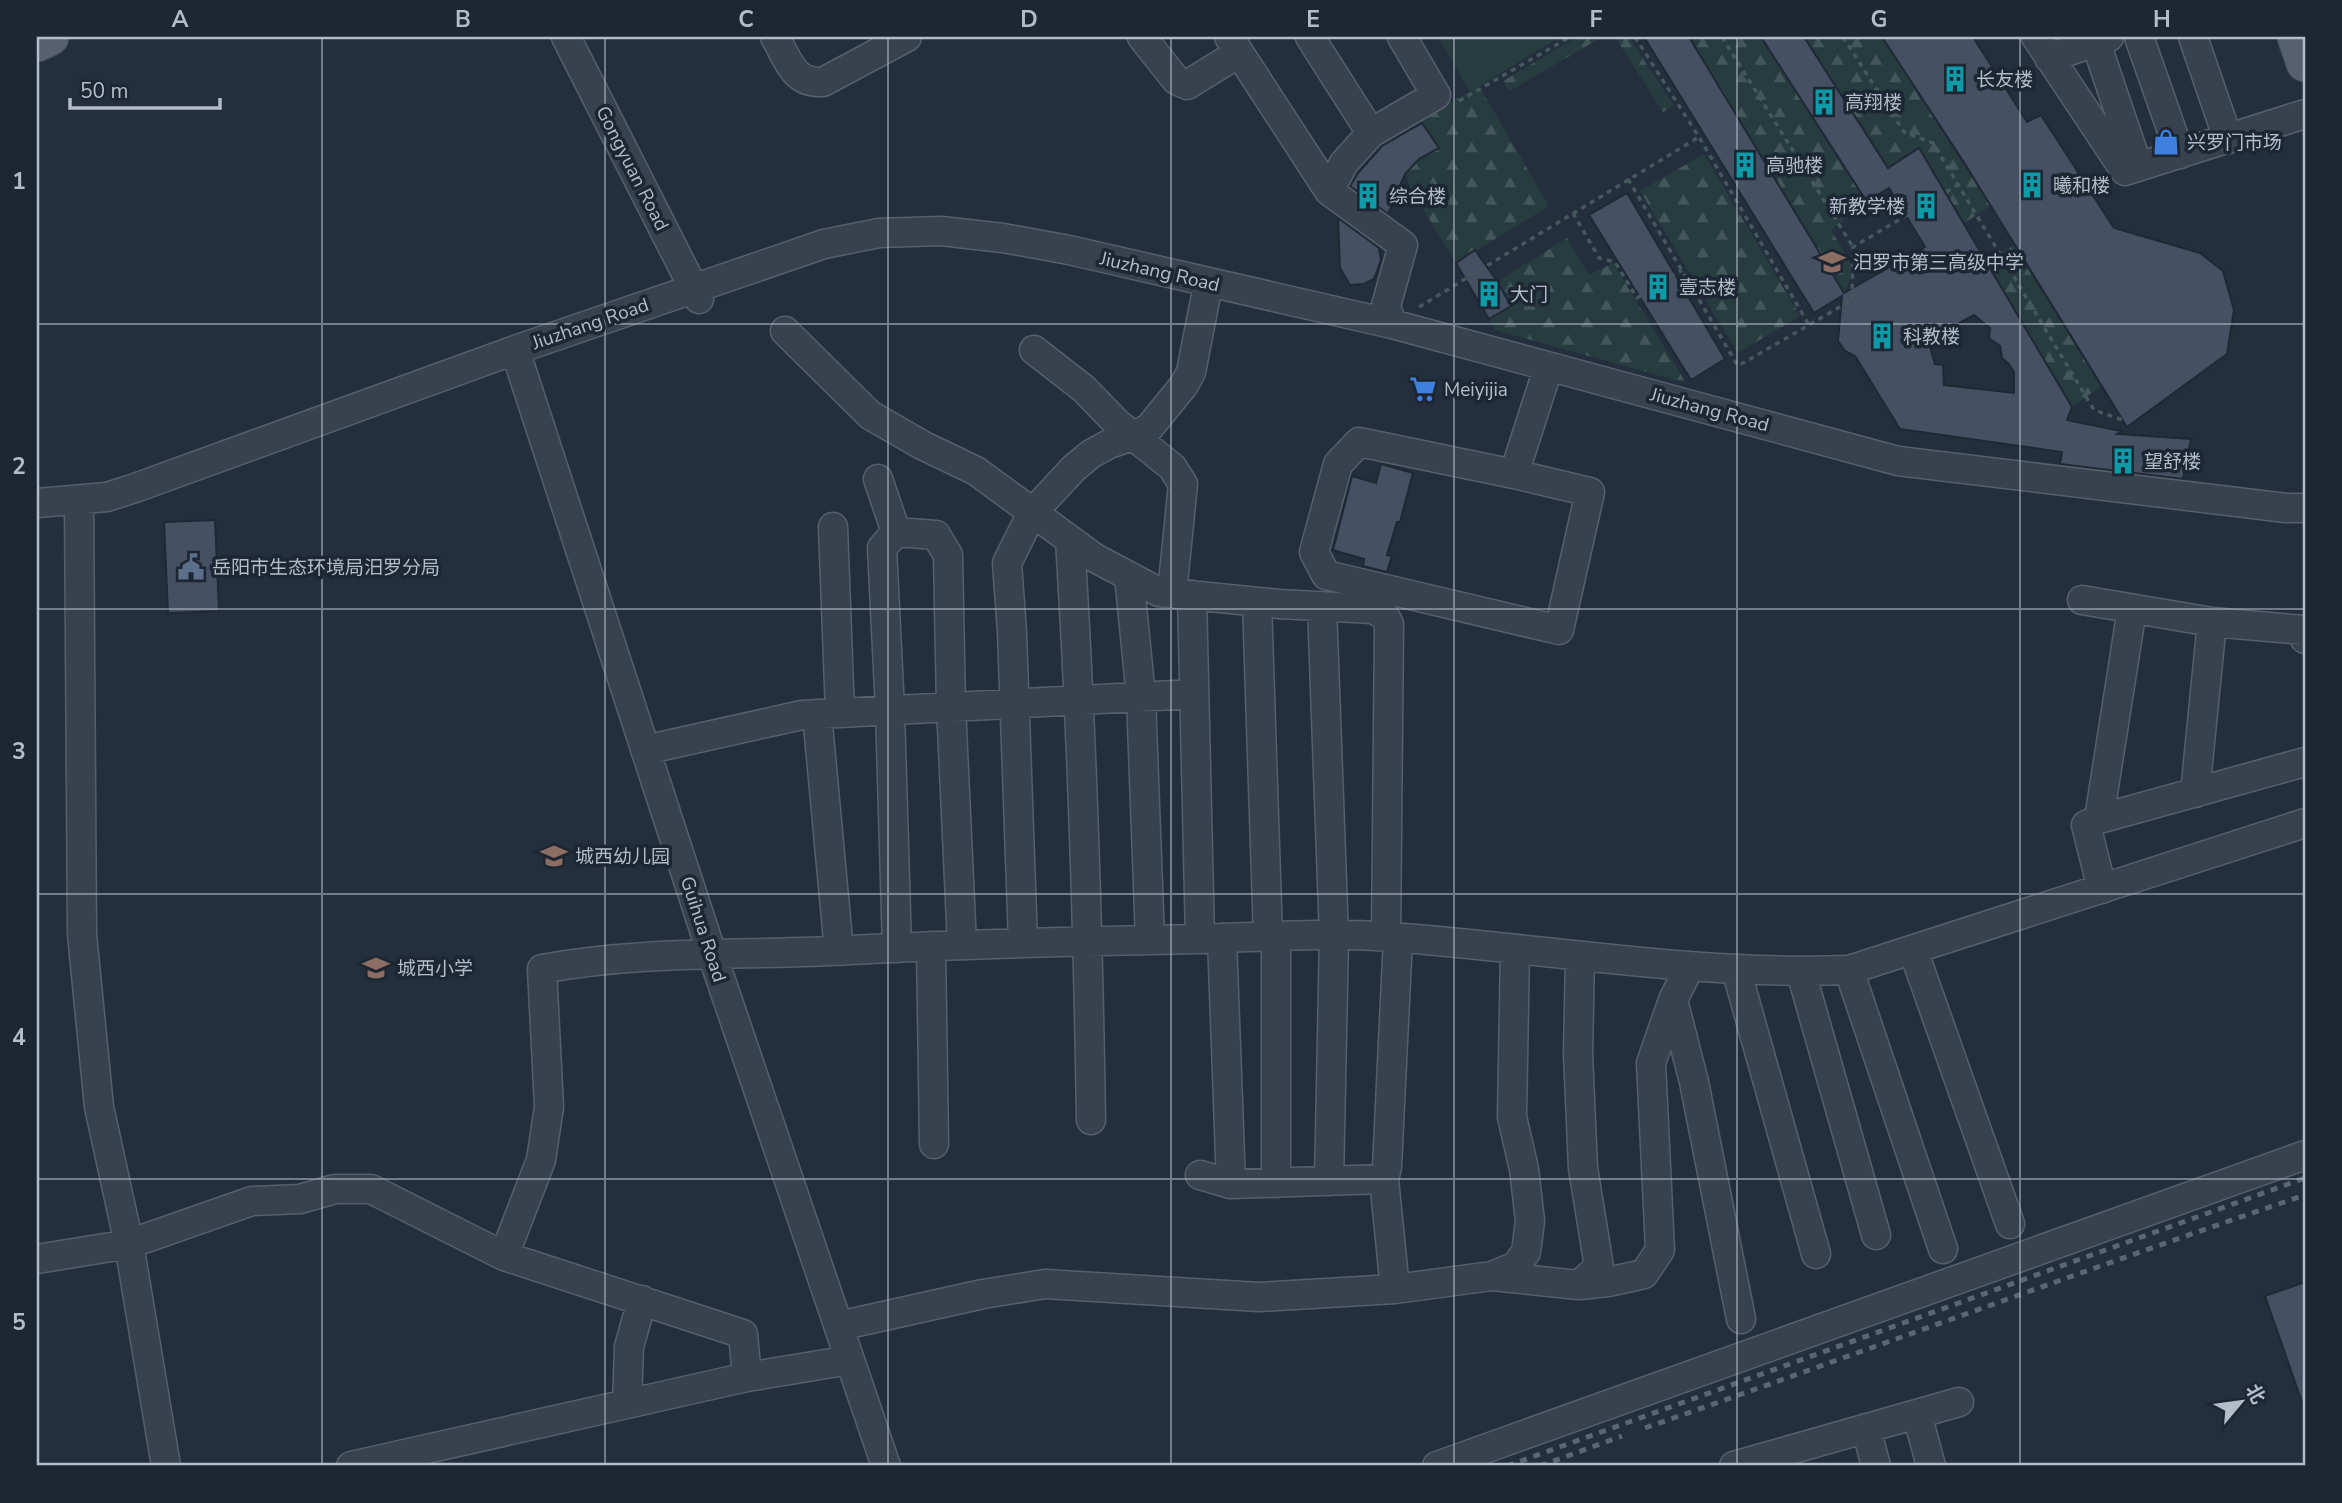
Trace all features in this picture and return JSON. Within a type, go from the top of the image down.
[{"type":"main road","points":[[37,43],[50,37]]},
{"type":"main road","points":[[2297,37],[2305,63]]},
{"type":"street","name":"Gongyuan Road","points":[[566,37],[697,293]]},
{"type":"street","points":[[775,37],[798,77],[810,83],[824,82],[907,37]]},
{"type":"street","points":[[1142,37],[1176,80],[1187,85],[1234,45],[1329,191],[1403,245],[1386,306],[1392,324]]},
{"type":"street","points":[[1310,37],[1371,133]]},
{"type":"street","points":[[1329,191],[1344,163],[1371,133],[1436,95],[1402,37]]},
{"type":"street","points":[[2139,37],[2180,154]]},
{"type":"street","points":[[2193,37],[2228,139]]},
{"type":"street","points":[[2138,167],[2100,38],[2042,47],[2125,171],[2138,167],[2180,154],[2228,139],[2305,114]]},
{"type":"street","name":"Jiuzhang Road","points":[[37,512],[140,495],[372,417],[517,356],[697,293],[824,244],[879,233],[941,231],[1003,238],[1069,250],[1392,324],[1898,461],[2286,508],[2305,508]]},
{"type":"street","name":"Jiuzhang Road","points":[[697,293],[828,258],[887,247],[947,244],[1005,251],[1061,261],[1388,338],[1894,477],[2305,526]]},
{"type":"street","points":[[1023,942],[1007,563],[1032,513],[1074,468],[1091,454],[1121,438],[1149,428],[1168,406],[1191,372],[1206,295]]},
{"type":"street","points":[[785,331],[870,415],[922,445],[976,471],[1095,558],[1159,592],[1257,602],[1372,609],[1384,615],[1389,624],[1392,937],[1387,1167],[1384,1180],[1395,1289]]},
{"type":"street","points":[[1034,350],[1084,389],[1118,424],[1172,467],[1183,484],[1182,594],[1193,694],[1231,1184]]},
{"type":"street","name":"Guihua Road","points":[[517,356],[712,954],[887,1466]]},
{"type":"street","points":[[1514,474],[1544,381]]},
{"type":"street","points":[[1359,442],[1514,474],[1590,492],[1559,630],[1326,575],[1314,552],[1338,464],[1359,442]]},
{"type":"street","points":[[878,479],[895,533]]},
{"type":"street","name":"Jiuzhang Road","points":[[37,503],[79,505]]},
{"type":"street","points":[[79,505],[82,934],[99,1107],[128,1244],[166,1466]]},
{"type":"street","points":[[833,527],[829,713],[839,951]]},
{"type":"street","points":[[895,533],[936,535],[948,555],[951,706],[962,945]]},
{"type":"street","points":[[895,533],[882,548],[897,948]]},
{"type":"street","points":[[1070,540],[1080,700],[1091,1120]]},
{"type":"street","points":[[1129,576],[1141,697],[1150,940]]},
{"type":"street","points":[[2082,600],[2212,622],[2304,630],[2305,639]]},
{"type":"street","points":[[1257,602],[1272,937],[1276,1183]]},
{"type":"street","points":[[1322,606],[1334,937],[1329,1181]]},
{"type":"street","points":[[2099,819],[2132,609]]},
{"type":"street","points":[[2195,793],[2212,622]]},
{"type":"street","points":[[645,750],[802,715],[1193,694]]},
{"type":"street","points":[[2102,889],[2086,825],[2099,819],[2305,762]]},
{"type":"street","points":[[504,1256],[541,1160],[549,1107],[542,969],[572,964],[712,954],[1023,942],[1392,937],[1690,966],[1801,972],[1849,970],[2305,823]]},
{"type":"street","points":[[931,947],[934,1144]]},
{"type":"street","points":[[1492,1276],[1516,1266],[1526,1252],[1530,1221],[1524,1169],[1512,1117],[1515,949]]},
{"type":"street","points":[[1913,950],[2010,1224]]},
{"type":"street","points":[[1579,1285],[1599,1267],[1583,1168],[1578,1054],[1580,956]]},
{"type":"street","points":[[839,1326],[983,1294],[1045,1284],[1259,1297],[1395,1289],[1492,1276],[1579,1285],[1608,1282],[1644,1273],[1660,1250],[1651,1063],[1673,1000],[1690,966]]},
{"type":"street","points":[[1736,969],[1816,1254]]},
{"type":"street","points":[[1849,970],[1943,1249]]},
{"type":"street","points":[[1801,972],[1876,1236]]},
{"type":"street","points":[[1673,1000],[1694,1082],[1741,1320]]},
{"type":"street","points":[[1437,1466],[2305,1155]]},
{"type":"street","points":[[1200,1175],[1231,1184],[1384,1180]]},
{"type":"street","points":[[37,1259],[128,1244],[252,1201],[300,1199],[335,1189],[371,1189],[504,1256],[743,1334],[747,1377]]},
{"type":"street","points":[[627,1404],[629,1347],[642,1300]]},
{"type":"street","points":[[351,1466],[747,1377],[850,1360]]},
{"type":"street","points":[[1734,1466],[1808,1456],[1866,1428],[1959,1402]]},
{"type":"street","points":[[1917,1414],[1931,1466]]},
{"type":"street","points":[[1866,1428],[1876,1466]]},
{"type":"path","points":[[1454,104],[1570,37]]},
{"type":"path","points":[[1635,37],[1699,137],[1809,325]]},
{"type":"path","points":[[1628,179],[1738,366],[1852,300],[1853,247],[1723,37]]},
{"type":"path","points":[[1843,37],[1904,132],[1933,143],[2094,410],[2126,421]]},
{"type":"path","points":[[1392,324],[1699,137]]},
{"type":"path","points":[[1853,247],[1958,184]]},
{"type":"path","points":[[1573,213],[1599,258],[1615,262],[1637,298],[1682,270]]},
{"type":"green space","points":[[1438,37],[1560,37],[1470,92]]},
{"type":"green space","points":[[1577,37],[1602,37],[1510,91],[1503,81]]},
{"type":"green space","points":[[1615,37],[1629,37],[1674,106],[1663,112]]},
{"type":"green space","points":[[1689,37],[1761,37],[1867,202],[1831,230],[1853,267],[1845,294]]},
{"type":"green space","points":[[1804,37],[1882,37],[1990,206],[1963,224],[1919,148],[1888,168]]},
{"type":"green space","points":[[1479,86],[1549,206],[1456,263],[1410,188],[1406,174],[1419,159],[1439,148],[1420,120]]},
{"type":"green space","points":[[1704,154],[1800,316],[1738,353],[1640,191]]},
{"type":"green space","points":[[1567,238],[1589,275],[1613,263],[1686,383],[1495,330],[1489,319],[1511,306],[1498,281]]},
{"type":"green space","points":[[2013,245],[2101,386],[2072,407],[1986,262]]},
{"type":"building","points":[[1644,37],[1689,37],[1844,293],[1925,247],[1889,188],[1867,202],[1761,37],[1804,37],[1888,168],[1919,148],[2072,407],[2067,420],[2121,431],[2117,434],[2191,439],[2183,479],[2060,464],[2062,452],[1900,429],[1855,356],[1845,351],[1838,341],[1842,296],[1814,313]],"holes":[[[1974,315],[1990,328],[1989,338],[2000,346],[2002,358],[2014,372],[2014,393],[1944,385],[1943,365],[1935,364],[1928,340]]]},
{"type":"building","points":[[1882,37],[1973,37],[2027,122],[2041,115],[2114,228],[2200,253],[2223,271],[2234,310],[2227,354],[2127,427],[1965,164]]},
{"type":"building","points":[[1422,123],[1439,148],[1419,159],[1405,174],[1388,214],[1350,186],[1382,146]]},
{"type":"building","name":"壹志楼","points":[[1627,193],[1725,359],[1691,380],[1589,215]]},
{"type":"building","points":[[1338,218],[1379,248],[1381,260],[1374,279],[1364,284],[1350,285],[1340,268]]},
{"type":"building","name":"大门","points":[[1475,250],[1511,306],[1489,319],[1456,263]]},
{"type":"building","points":[[1381,464],[1413,473],[1400,522],[1397,522],[1387,555],[1392,556],[1387,572],[1363,566],[1364,559],[1333,550],[1352,476],[1376,483]]},
{"type":"building","name":"岳阳市生态环境局汨罗分局","points":[[215,520],[219,611],[168,613],[164,522]]},
{"type":"building","points":[[2305,1282],[2305,1405],[2303,1405],[2265,1296]]},
{"type":"railway","points":[[1507,1466],[2305,1178]]},
{"type":"railway","points":[[1645,1428],[2305,1195]]},
{"type":"railway","points":[[1540,1466],[1622,1436]]},
{"type":"place","name":"长友楼","points":[[1955,79]]},
{"type":"place","name":"高翔楼","points":[[1824,102]]},
{"type":"place","name":"兴罗门市场","points":[[2166,142]]},
{"type":"place","name":"高驰楼","points":[[1745,165]]},
{"type":"place","name":"曦和楼","points":[[2032,185]]},
{"type":"place","name":"综合楼","points":[[1368,196]]},
{"type":"place","name":"新教学楼","points":[[1926,206]]},
{"type":"place","name":"汨罗市第三高级中学","points":[[1832,262]]},
{"type":"place","name":"壹志楼","points":[[1658,287]]},
{"type":"place","name":"大门","points":[[1489,294]]},
{"type":"place","name":"科教楼","points":[[1882,336]]},
{"type":"place","name":"Meiyijia","points":[[1423,389]]},
{"type":"place","name":"望舒楼","points":[[2123,461]]},
{"type":"place","name":"岳阳市生态环境局汨罗分局","points":[[191,567]]},
{"type":"place","name":"城西幼儿园","points":[[554,856]]},
{"type":"place","name":"城西小学","points":[[376,968]]}]
